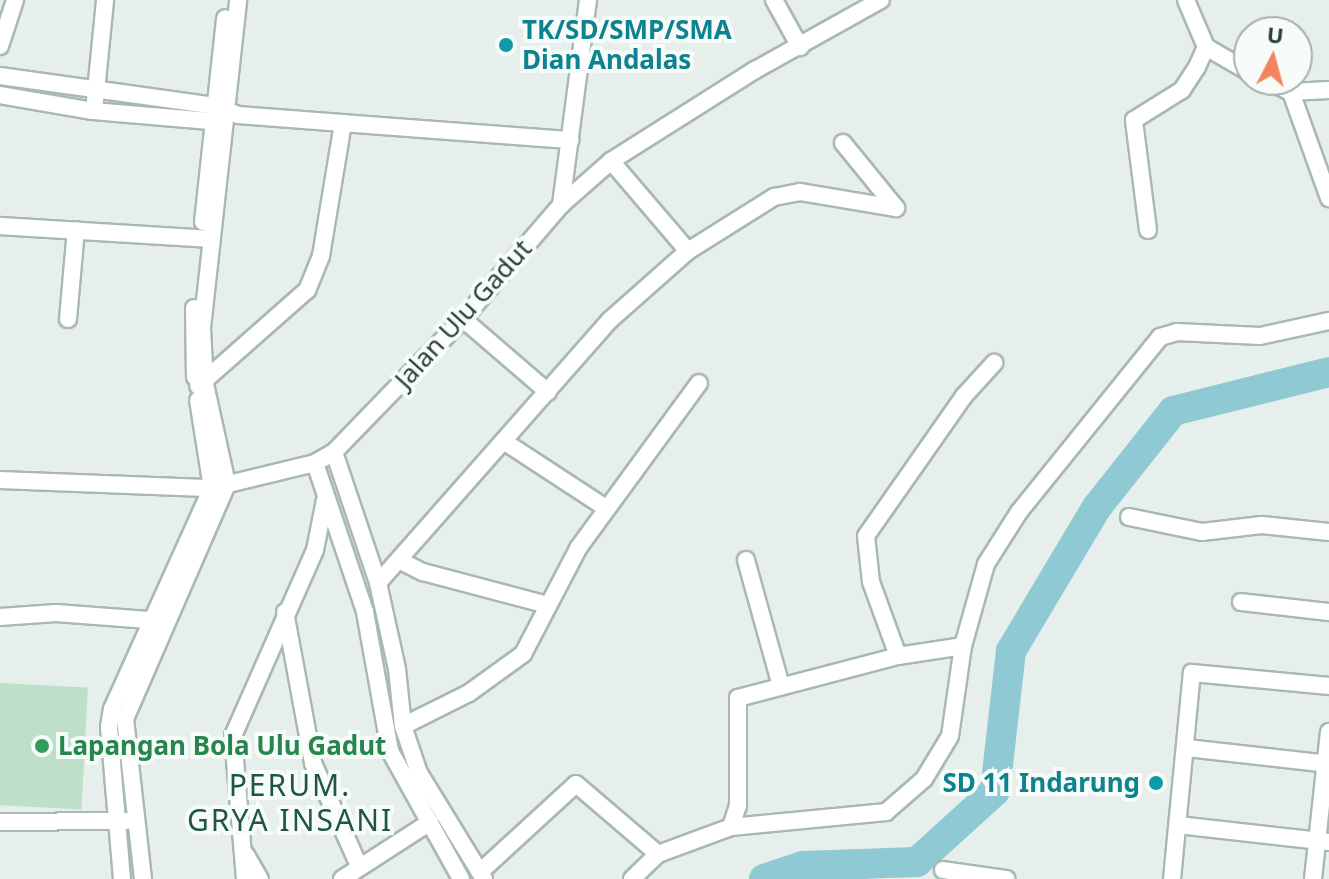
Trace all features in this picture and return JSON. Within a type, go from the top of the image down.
[{"type":"street","points":[[0,46],[15,0]]},
{"type":"street","points":[[93,111],[105,0]]},
{"type":"street","points":[[224,114],[227,0]]},
{"type":"street","points":[[143,879],[125,719],[160,620],[219,486],[190,339],[207,238],[238,0]]},
{"type":"street","points":[[561,205],[588,0]]},
{"type":"street","points":[[774,0],[800,47]]},
{"type":"street","points":[[1186,0],[1206,47],[1233,63]]},
{"type":"street","name":"Jalan Ulu Gadut","points":[[0,480],[219,486],[315,463],[334,452],[463,319],[561,205],[611,161],[743,77],[800,47],[875,1]]},
{"type":"street","points":[[1148,230],[1134,120],[1182,90],[1206,47]]},
{"type":"street","points":[[0,76],[224,114]]},
{"type":"street","points":[[0,95],[93,111],[224,114],[570,140]]},
{"type":"street","points":[[1292,96],[1329,198]]},
{"type":"street","points":[[201,385],[307,290],[317,273],[343,123]]},
{"type":"street","points":[[378,583],[610,320],[688,251],[774,197],[800,192],[896,208],[843,143]]},
{"type":"street","points":[[611,161],[688,251]]},
{"type":"street","points":[[0,226],[207,238]]},
{"type":"street","points":[[68,319],[76,230]]},
{"type":"street","points":[[463,319],[548,392]]},
{"type":"street","points":[[632,879],[658,854],[731,827],[886,812],[924,779],[950,736],[963,646],[986,564],[1019,512],[1160,337],[1177,332],[1260,336],[1329,321]]},
{"type":"street","points":[[898,656],[871,582],[866,536],[964,396],[994,363]]},
{"type":"street","points":[[403,726],[510,667],[534,637],[548,605],[606,508],[699,383]]},
{"type":"street","points":[[505,442],[606,508]]},
{"type":"street","points":[[334,452],[378,583],[397,669],[403,726],[419,773],[482,876],[576,784],[658,854]]},
{"type":"street","points":[[315,463],[365,612],[390,751],[461,879]]},
{"type":"street","points":[[245,879],[234,799],[233,736],[285,612],[315,550],[326,496]]},
{"type":"street","points":[[1129,517],[1202,532],[1262,525],[1329,532]]},
{"type":"street","points":[[399,560],[423,572],[548,605]]},
{"type":"street","points":[[746,560],[781,686]]},
{"type":"street","points":[[1241,602],[1329,612]]},
{"type":"street","points":[[285,612],[313,763],[327,804],[359,866]]},
{"type":"street","points":[[0,617],[56,613],[160,620]]},
{"type":"street","points":[[122,879],[116,821],[112,709],[160,620]]},
{"type":"street","points":[[731,827],[738,806],[736,703],[742,696],[898,656],[963,646]]},
{"type":"street","points":[[1172,879],[1192,673],[1329,686]]},
{"type":"street","points":[[1313,879],[1323,841],[1329,732]]},
{"type":"street","points":[[1187,748],[1327,764]]},
{"type":"street","points":[[0,822],[135,821]]},
{"type":"street","points":[[342,879],[430,822]]},
{"type":"street","points":[[1178,825],[1323,841]]},
{"type":"street","points":[[243,851],[260,879]]},
{"type":"street","points":[[943,870],[1006,879]]},
{"type":"green space","name":"Lapangan Bola Ulu Gadut","points":[[0,683],[88,688],[81,809],[0,805]]},
{"type":"waterway","points":[[764,879],[803,866],[917,862],[995,791],[1011,651],[1097,507],[1173,411],[1329,372]]},
{"type":"place","name":"TK/SD/SMP/SMA Dian Andalas","points":[[506,45]]},
{"type":"place","name":"Lapangan Bola Ulu Gadut","points":[[42,746]]},
{"type":"place","name":"SD 11 Indarung","points":[[1156,783]]},
{"type":"district","name":"PERUM. GRYA INSANI","points":[[290,802]]}]
